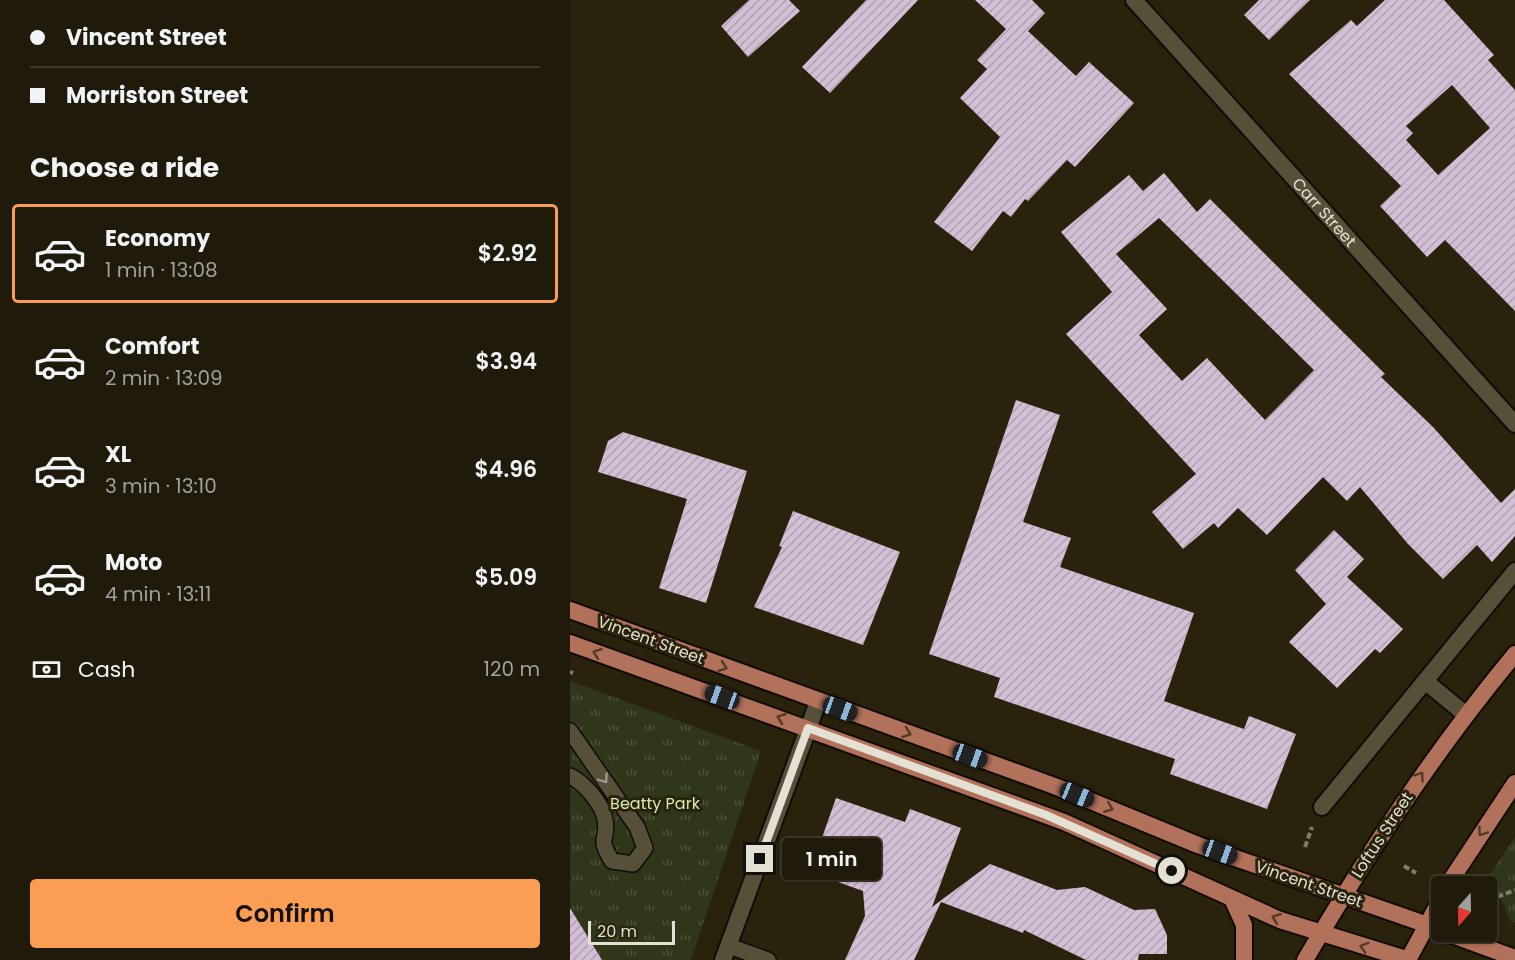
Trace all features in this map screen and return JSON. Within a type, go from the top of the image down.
[{"type":"main road","name":"Vincent Street","points":[[570,610],[1057,787],[1198,845],[1431,927]]},
{"type":"main road","name":"Vincent Street","points":[[570,643],[1064,822],[1233,900],[1321,934],[1408,960]]},
{"type":"main road","name":"Loftus Street","points":[[1305,960],[1409,792],[1465,714],[1515,654]]},
{"type":"main road","points":[[1454,876],[1515,783]]},
{"type":"main road","points":[[1233,900],[1244,924],[1244,960]]},
{"type":"main road","points":[[1408,960],[1431,936]]},
{"type":"main road","name":"Vincent Street","points":[[1473,942],[1515,958]]},
{"type":"street","name":"Carr Street","points":[[1134,0],[1515,424]]},
{"type":"street","points":[[1322,807],[1515,571]]},
{"type":"street","points":[[1425,681],[1465,714]]},
{"type":"street","points":[[726,953],[818,702]]},
{"type":"lane","points":[[570,731],[637,827],[645,848],[633,864],[612,861],[602,845],[605,820],[596,799],[570,776]]},
{"type":"lane","points":[[726,953],[768,960]]},
{"type":"path","points":[[1404,866],[1416,873]]},
{"type":"path","points":[[1497,897],[1515,890]]},
{"type":"green space","name":"Beatty Park","points":[[570,681],[761,751],[691,960],[570,960]]},
{"type":"green space","points":[[1515,837],[1515,923],[1511,922],[1497,890],[1497,876],[1490,874]]},
{"type":"building","points":[[749,0],[789,0],[800,11],[748,57],[721,26]]},
{"type":"building","points":[[866,0],[918,0],[830,93],[802,67]]},
{"type":"building","points":[[975,0],[1032,0],[1045,13],[1028,31],[1076,76],[1089,62],[1134,103],[1075,167],[1067,160],[1028,201],[1025,199],[1011,217],[1003,211],[972,251],[934,222],[1000,137],[960,98],[987,69],[977,60],[1006,29]]},
{"type":"building","points":[[1259,0],[1310,0],[1269,40],[1244,15]]},
{"type":"building","points":[[1385,0],[1444,0],[1494,55],[1488,60],[1515,90],[1515,311],[1445,240],[1427,257],[1380,206],[1401,186],[1289,74],[1351,20],[1357,26]],"holes":[[[1452,85],[1490,128],[1438,175],[1406,140],[1413,133],[1406,126]]]},
{"type":"building","points":[[1164,173],[1197,212],[1210,199],[1385,374],[1381,377],[1433,427],[1501,503],[1515,489],[1515,536],[1492,562],[1477,545],[1443,579],[1408,544],[1360,487],[1347,501],[1323,477],[1267,535],[1238,508],[1218,528],[1214,523],[1183,549],[1152,512],[1196,474],[1066,334],[1112,292],[1061,232],[1129,175],[1143,191]],"holes":[[[1159,218],[1314,370],[1265,420],[1207,358],[1182,381],[1139,335],[1167,309],[1116,254]]]},
{"type":"building","points":[[1016,400],[1060,415],[1023,522],[1071,538],[1060,567],[1194,613],[1164,701],[1244,729],[1249,716],[1296,734],[1267,809],[1170,774],[1175,759],[994,697],[1000,678],[929,654]]},
{"type":"building","points":[[623,432],[747,471],[706,603],[659,588],[687,499],[598,472],[608,441]]},
{"type":"building","points":[[793,511],[900,552],[863,645],[754,607],[782,547],[779,546]]},
{"type":"building","points":[[1334,530],[1364,559],[1347,577],[1403,629],[1380,653],[1375,649],[1337,688],[1289,642],[1326,604],[1295,570]]},
{"type":"building","points":[[836,798],[905,822],[910,809],[961,828],[932,907],[990,864],[1057,890],[1085,887],[1134,910],[1155,909],[1167,935],[1167,954],[1139,954],[1138,960],[1086,960],[1024,930],[1023,933],[941,902],[914,960],[845,960],[865,916],[863,891],[810,872]]},
{"type":"building","points":[[570,908],[602,960],[570,960]]},
{"type":"route","points":[[760,859],[808,728],[974,787],[1064,822],[1172,871]]}]
